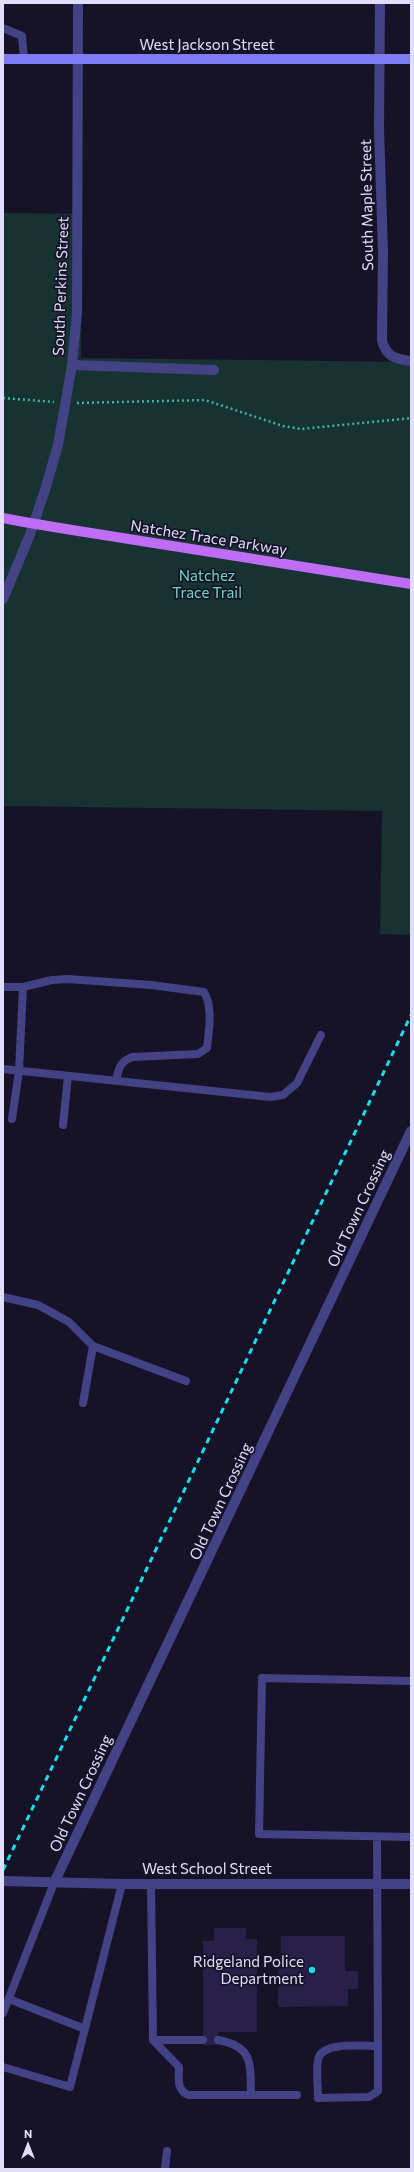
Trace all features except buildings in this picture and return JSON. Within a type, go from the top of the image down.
[{"type":"main road","name":"West Jackson Street","points":[[3,59],[411,59]]},
{"type":"main road","name":"Natchez Trace Parkway","points":[[3,518],[411,584]]},
{"type":"street","name":"South Perkins Street","points":[[3,599],[29,537],[45,490],[58,445],[72,365],[77,312],[78,3]]},
{"type":"street","name":"South Maple Street","points":[[380,3],[379,129],[383,252],[382,341],[385,350],[393,359],[411,361]]},
{"type":"street","points":[[72,365],[214,370]]},
{"type":"street","name":"Old Town Crossing","points":[[54,1883],[411,1132]]},
{"type":"street","name":"West School Street","points":[[3,1881],[122,1884],[411,1884]]},
{"type":"lane","points":[[3,28],[22,36],[24,59]]},
{"type":"lane","points":[[3,987],[23,987],[52,980],[68,979],[151,985],[204,992],[208,998],[209,1030],[207,1048],[198,1054],[132,1057],[123,1060],[116,1080]]},
{"type":"lane","points":[[12,1120],[18,1071],[23,987]]},
{"type":"lane","points":[[3,1069],[116,1080],[270,1098],[283,1096],[297,1083],[321,1035]]},
{"type":"lane","points":[[64,1125],[68,1076]]},
{"type":"lane","points":[[3,1297],[38,1305],[69,1322],[93,1346],[186,1381]]},
{"type":"lane","points":[[83,1403],[93,1346]]},
{"type":"lane","points":[[411,1681],[262,1678],[259,1834],[411,1837]]},
{"type":"lane","points":[[377,1837],[377,1884],[378,2046],[378,2091],[375,2095],[369,2097],[318,2098],[318,2059],[322,2052],[329,2047],[378,2046]]},
{"type":"lane","points":[[3,2013],[54,1883]]},
{"type":"lane","points":[[151,1883],[154,2040],[179,2067],[179,2086],[182,2092],[188,2095],[297,2094]]},
{"type":"lane","points":[[3,2067],[70,2086],[122,1884]]},
{"type":"lane","points":[[9,2000],[85,2029]]},
{"type":"lane","points":[[154,2040],[203,2040]]},
{"type":"lane","points":[[218,2040],[240,2047],[247,2054],[250,2061],[251,2095]]},
{"type":"lane","points":[[165,2169],[167,2151]]},
{"type":"path","points":[[3,398],[66,403],[205,400],[283,426],[301,429],[411,418]]},
{"type":"green space","name":"Natchez Trace Trail","points":[[3,213],[82,214],[81,358],[411,362],[411,935],[380,934],[382,811],[3,806]]},
{"type":"railway","points":[[3,1870],[411,1015]]},
{"type":"place","name":"Ridgeland Police Department","points":[[312,1970]]}]
